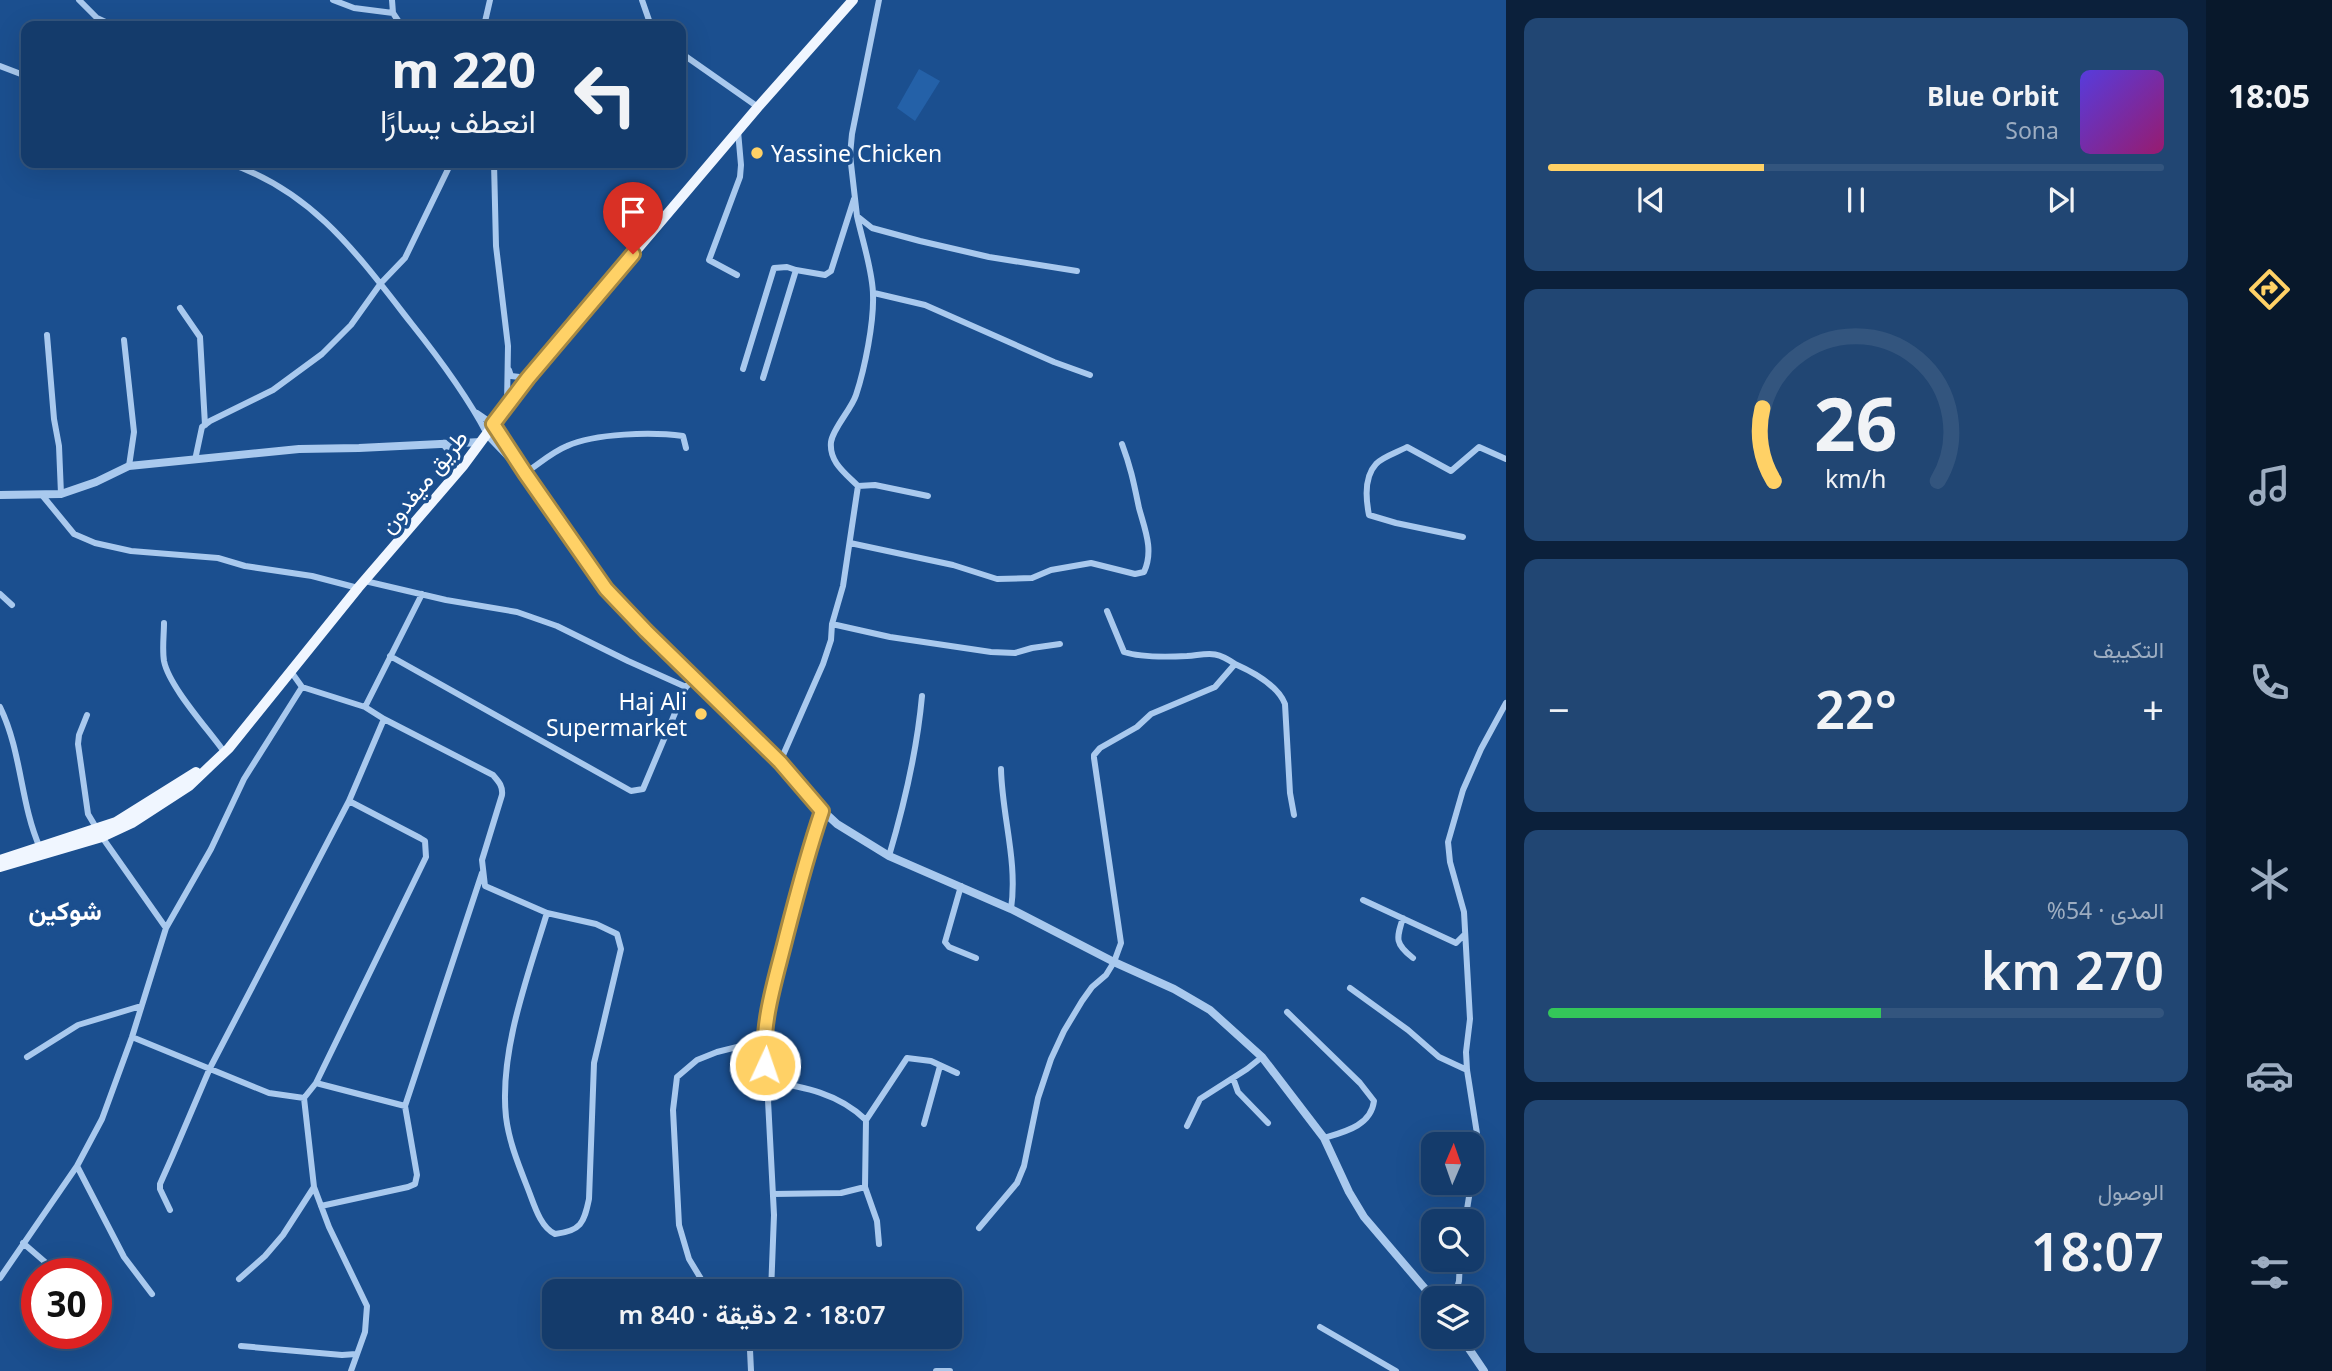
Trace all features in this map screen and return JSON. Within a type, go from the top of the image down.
[{"type":"main road","name":"طريق ميفدون","points":[[0,867],[132,823],[189,786],[229,748],[362,584],[463,466],[528,378],[758,107],[853,0]]},
{"type":"main road","name":"طريق ميفدون","points":[[0,860],[99,833],[191,776],[241,732]]},
{"type":"street","points":[[79,0],[103,21]]},
{"type":"street","points":[[333,0],[354,8],[393,13]]},
{"type":"street","points":[[391,0],[397,21]]},
{"type":"street","points":[[485,21],[490,0]]},
{"type":"street","points":[[642,0],[649,21]]},
{"type":"street","points":[[858,486],[832,458],[831,440],[856,397],[874,293],[857,216],[850,155],[879,0]]},
{"type":"street","points":[[686,56],[758,107]]},
{"type":"street","points":[[0,66],[21,74]]},
{"type":"street","points":[[737,275],[709,260],[740,177],[738,131]]},
{"type":"street","points":[[240,168],[268,179],[298,198],[324,219],[357,254],[435,351],[475,412],[484,438],[525,473]]},
{"type":"street","points":[[195,460],[205,425],[273,390],[322,355],[351,325],[382,283],[405,258],[449,168]]},
{"type":"street","points":[[494,168],[496,246],[508,364],[507,406]]},
{"type":"street","points":[[743,369],[771,272],[774,268],[787,267],[825,275],[831,271],[855,198]]},
{"type":"street","points":[[857,216],[872,228],[920,241],[989,257],[1077,271]]},
{"type":"street","points":[[763,378],[796,270]]},
{"type":"street","points":[[874,293],[925,305],[1090,375]]},
{"type":"street","points":[[180,309],[200,337],[205,425]]},
{"type":"street","points":[[47,335],[51,394],[59,446],[61,494]]},
{"type":"street","points":[[124,340],[134,432],[129,466]]},
{"type":"street","points":[[508,364],[511,376],[528,378]]},
{"type":"street","points":[[475,412],[493,424],[606,589],[780,762],[822,811],[852,835],[889,856],[1011,909],[1114,962],[1174,989],[1210,1010],[1262,1057],[1324,1138],[1364,1217],[1423,1286]]},
{"type":"street","points":[[525,473],[566,446],[579,441],[648,433],[664,434],[683,436],[686,448]]},
{"type":"street","points":[[0,495],[61,494],[96,482],[129,466],[299,449],[444,444],[484,438]]},
{"type":"street","points":[[444,444],[463,466]]},
{"type":"street","points":[[850,542],[953,565],[997,579],[1032,578],[1051,570],[1091,563],[1135,574],[1144,572],[1149,553],[1147,534],[1132,468],[1122,444]]},
{"type":"street","points":[[1463,537],[1369,515],[1366,498],[1376,464],[1407,447],[1451,471],[1479,447],[1506,459]]},
{"type":"street","points":[[858,486],[875,485],[928,496]]},
{"type":"street","points":[[780,762],[831,640],[832,624],[843,586],[858,486]]},
{"type":"street","points":[[42,495],[75,534],[95,543],[131,551],[218,558],[255,568],[517,612],[547,622],[686,687]]},
{"type":"street","points":[[0,594],[12,605]]},
{"type":"street","points":[[365,707],[422,594]]},
{"type":"street","points":[[1107,611],[1124,652],[1165,656],[1187,656],[1205,652],[1223,656],[1262,679],[1281,695],[1285,704],[1290,793],[1294,815]]},
{"type":"street","points":[[164,623],[163,659],[166,667],[183,696],[222,749]]},
{"type":"street","points":[[832,624],[991,652],[1015,653],[1060,644]]},
{"type":"street","points":[[390,656],[631,791],[643,789],[686,687],[696,678]]},
{"type":"street","points":[[979,1228],[1017,1183],[1024,1166],[1038,1098],[1051,1059],[1082,1001],[1114,962],[1121,943],[1094,755],[1105,744],[1137,727],[1151,714],[1215,687],[1235,664]]},
{"type":"street","points":[[292,673],[302,687],[365,707],[493,775],[503,789],[485,850],[483,870],[405,1106],[417,1175],[415,1184],[408,1188],[321,1206]]},
{"type":"street","points":[[0,1278],[77,1166],[102,1119],[132,1037],[166,928],[211,849],[244,779],[302,687]]},
{"type":"street","points":[[889,856],[908,792],[922,695]]},
{"type":"street","points":[[1467,1209],[1478,1140],[1467,1070],[1470,1019],[1464,912],[1450,862],[1448,842],[1463,790],[1506,703]]},
{"type":"street","points":[[0,707],[15,752],[29,821],[40,848]]},
{"type":"street","points":[[87,715],[78,744],[88,814],[166,928]]},
{"type":"street","points":[[170,1210],[160,1184],[210,1068],[349,801],[384,719]]},
{"type":"street","points":[[1001,769],[1015,883],[1011,909]]},
{"type":"street","points":[[349,801],[425,841],[426,857],[316,1083],[304,1098],[314,1187],[368,1306],[365,1332],[351,1371]]},
{"type":"street","points":[[772,1279],[774,1215],[765,1040],[781,957],[822,811]]},
{"type":"street","points":[[483,870],[485,886],[547,913],[607,929],[617,934],[621,949],[594,1063],[589,1199],[585,1217],[578,1227],[567,1233],[555,1234],[545,1227],[521,1171],[510,1138],[506,1099],[510,1041],[547,913]]},
{"type":"street","points":[[961,886],[946,942],[949,947],[976,958]]},
{"type":"street","points":[[1363,900],[1456,943],[1464,935]]},
{"type":"street","points":[[1403,918],[1398,941],[1401,948],[1413,958]]},
{"type":"street","points":[[1350,988],[1408,1030],[1438,1057],[1467,1070]]},
{"type":"street","points":[[27,1057],[78,1025],[141,1006]]},
{"type":"street","points":[[1287,1012],[1360,1083],[1374,1101],[1370,1114],[1364,1120],[1351,1129],[1324,1138]]},
{"type":"street","points":[[132,1037],[269,1093],[304,1098]]},
{"type":"street","points":[[702,1279],[690,1259],[679,1225],[673,1110],[677,1077],[697,1060],[716,1052],[765,1040]]},
{"type":"street","points":[[1187,1126],[1200,1099],[1262,1057]]},
{"type":"street","points":[[878,1244],[877,1221],[866,1187],[866,1119],[907,1058],[931,1061],[957,1073]]},
{"type":"street","points":[[924,1124],[940,1066]]},
{"type":"street","points":[[1233,1078],[1238,1092],[1268,1124]]},
{"type":"street","points":[[767,1080],[813,1089],[854,1108],[866,1119]]},
{"type":"street","points":[[316,1083],[405,1106]]},
{"type":"street","points":[[77,1166],[124,1257],[152,1294]]},
{"type":"street","points":[[239,1279],[265,1256],[283,1235],[314,1187]]},
{"type":"street","points":[[773,1194],[842,1193],[866,1187]]},
{"type":"street","points":[[23,1243],[40,1258]]},
{"type":"street","points":[[1320,1327],[1396,1371]]},
{"type":"street","points":[[241,1346],[356,1354]]},
{"type":"street","points":[[750,1349],[751,1371]]},
{"type":"street","points":[[1469,1349],[1484,1371]]},
{"type":"street","points":[[936,1371],[950,1371]]},
{"type":"shaded area","points":[[919,69],[940,81],[915,121],[897,108]]},
{"type":"place","name":"Yassine Chicken","points":[[757,153]]},
{"type":"place","name":"Haj Ali Supermarket","points":[[701,714]]},
{"type":"district","name":"شوكين","points":[[65,910]]},
{"type":"route","points":[[633,254],[528,378],[493,424],[606,589],[780,762],[822,811],[810,846],[770,1003],[764,1051],[765,1065]]}]
